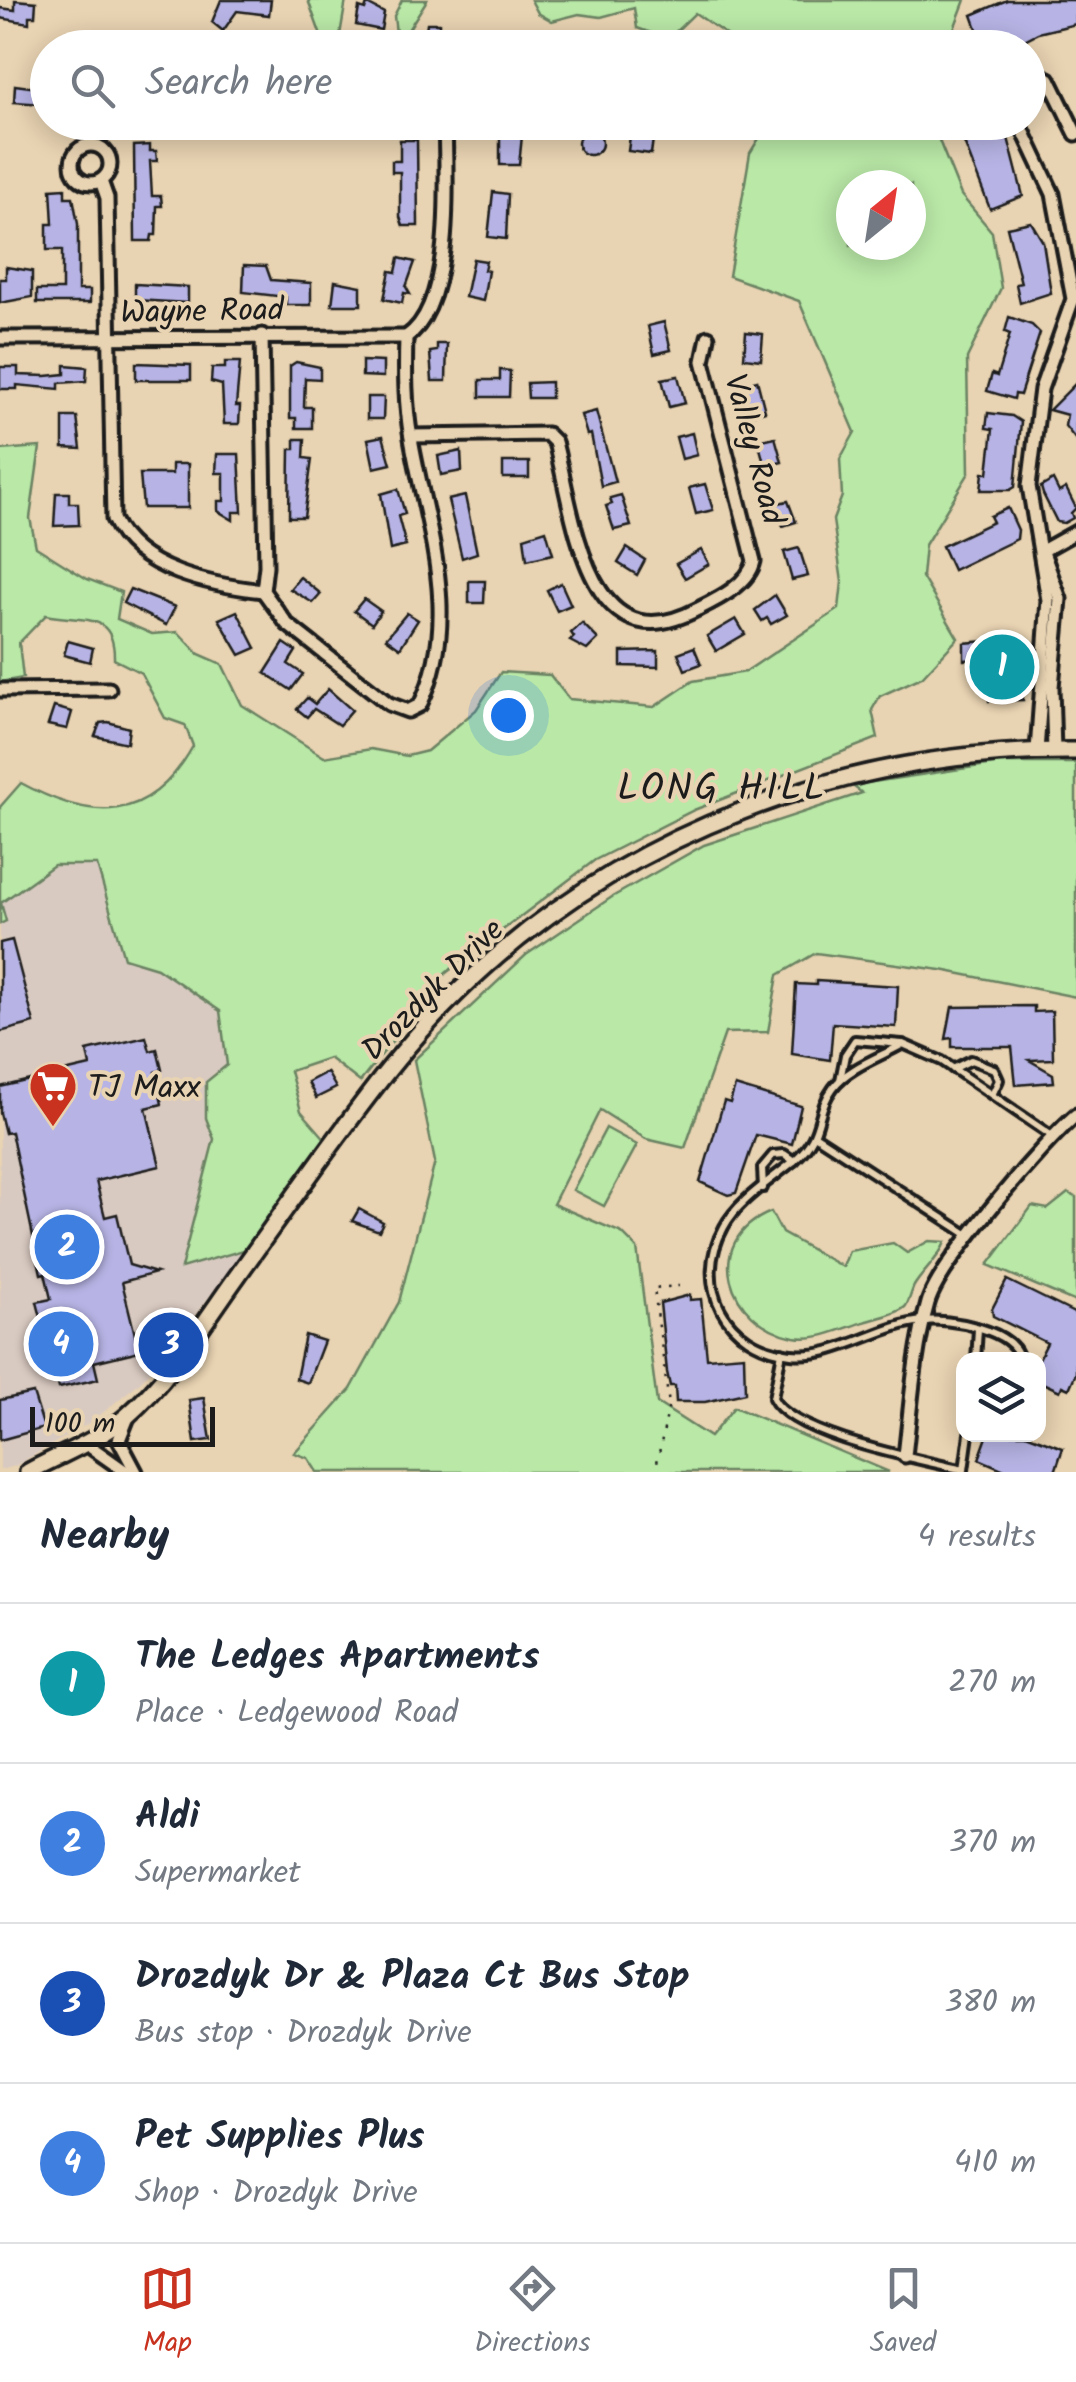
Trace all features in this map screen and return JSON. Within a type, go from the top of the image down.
[{"type":"street","points":[[1046,78],[1076,134]]},
{"type":"street","points":[[101,181],[107,198],[110,503],[120,535],[132,547],[169,568],[262,591],[287,624],[388,704],[414,710],[430,681],[442,596],[404,390],[406,337],[427,317],[434,298],[446,200],[445,140]]},
{"type":"street","points":[[1028,140],[1053,194],[1072,299],[1054,345],[1038,408],[1030,492],[1042,552],[1060,599],[1046,751]]},
{"type":"street","points":[[262,335],[266,566],[262,591]]},
{"type":"street","name":"Wayne Road","points":[[0,338],[406,337]]},
{"type":"street","name":"Valley Road","points":[[411,436],[547,434],[554,442],[593,583],[606,605],[629,618],[676,621],[745,579],[754,560],[703,361],[708,337]]},
{"type":"street","points":[[1042,552],[1076,532]]},
{"type":"street","points":[[0,690],[109,689]]},
{"type":"street","name":"Drozdyk Drive","points":[[28,1472],[129,1414],[189,1345],[376,1084],[458,993],[544,919],[603,879],[736,812],[888,768],[1076,751]]},
{"type":"street","points":[[905,1456],[928,1298],[970,1236],[1052,1136],[1076,1115]]},
{"type":"street","points":[[129,1414],[120,1440],[136,1472]]},
{"type":"street","points":[[85,1442],[126,1472]]},
{"type":"lane","points":[[840,1080],[845,1055],[855,1040],[920,1048],[1052,1136]]},
{"type":"lane","points":[[904,1044],[840,1080],[831,1091],[816,1136],[724,1226],[710,1267],[712,1294],[723,1317],[738,1334],[782,1352],[832,1350],[925,1320],[1008,1338],[1016,1352]]},
{"type":"lane","points":[[953,1069],[971,1060],[994,1069],[1000,1080],[992,1095]]},
{"type":"lane","points":[[816,1136],[970,1236]]},
{"type":"lane","points":[[763,1188],[762,1168],[773,1155],[794,1160]]},
{"type":"lane","points":[[977,1352],[978,1329]]},
{"type":"lane","points":[[782,1352],[773,1390],[781,1410],[816,1428],[905,1456],[974,1472]]},
{"type":"lane","points":[[964,1471],[967,1442]]},
{"type":"path","points":[[654,1472],[670,1404],[654,1288],[679,1286]]},
{"type":"shaded area","points":[[54,864],[97,865],[124,958],[157,968],[220,1011],[227,1066],[213,1074],[206,1118],[214,1139],[181,1267],[244,1250],[165,1356],[140,1382],[94,1420],[15,1466],[0,1470],[0,924],[6,921],[1,904]]},
{"type":"green space","points":[[308,0],[346,0],[341,30],[319,30]]},
{"type":"green space","points":[[402,0],[427,0],[408,30],[396,30],[394,16]]},
{"type":"green space","points":[[531,0],[965,0],[954,30],[720,30],[695,13],[677,30],[643,30],[637,28],[634,8],[601,17],[579,14],[552,21],[538,13]]},
{"type":"green space","points":[[758,140],[939,140],[961,195],[992,232],[1001,288],[967,358],[969,473],[925,545],[922,577],[958,638],[922,677],[880,696],[872,710],[878,738],[694,810],[595,860],[446,973],[360,1082],[329,1058],[290,1071],[301,1111],[327,1141],[244,1250],[181,1268],[214,1139],[206,1118],[206,1082],[227,1065],[220,1011],[157,968],[124,958],[97,865],[54,865],[1,903],[6,921],[0,924],[0,807],[21,783],[47,796],[95,809],[138,802],[176,772],[193,746],[185,725],[165,718],[141,673],[114,659],[109,632],[93,621],[46,615],[19,643],[23,678],[0,682],[0,450],[40,447],[30,518],[36,547],[87,579],[121,592],[117,619],[152,634],[178,632],[199,654],[222,664],[242,705],[324,757],[371,749],[407,756],[427,751],[476,710],[501,672],[550,675],[569,699],[654,707],[693,681],[745,672],[839,609],[842,582],[833,520],[842,496],[840,459],[855,432],[799,301],[729,276],[750,153]]},
{"type":"green space","points":[[1001,763],[1076,763],[1076,997],[941,970],[816,953],[778,975],[768,1032],[725,1033],[685,1148],[646,1139],[600,1110],[553,1204],[622,1233],[637,1248],[657,1403],[710,1437],[734,1407],[889,1472],[317,1472],[308,1458],[294,1453],[351,1389],[399,1302],[435,1162],[414,1060],[526,955],[612,897],[704,845],[862,793],[854,787],[866,783]]},
{"type":"green space","points":[[606,1128],[637,1145],[604,1206],[573,1190]]},
{"type":"green space","points":[[1068,1193],[1076,1197],[1076,1302],[988,1265],[1032,1206],[1048,1209]]},
{"type":"green space","points":[[771,1212],[782,1233],[843,1267],[849,1251],[893,1243],[907,1253],[929,1241],[945,1242],[901,1310],[828,1334],[794,1337],[771,1329],[752,1316],[731,1280],[729,1261],[735,1242],[749,1225]]},
{"type":"building","points":[[15,0],[36,2],[35,16],[29,16],[29,23],[0,18],[0,8],[15,10]]},
{"type":"building","points":[[221,0],[271,0],[269,15],[237,11],[224,30],[212,22]]},
{"type":"building","points":[[1007,0],[1076,0],[1076,24],[1046,31],[977,30],[972,15]]},
{"type":"building","points":[[367,4],[384,13],[381,30],[356,25],[359,8],[365,10]]},
{"type":"building","points":[[427,23],[439,23],[439,30],[426,30]]},
{"type":"building","points":[[15,85],[30,87],[30,103],[14,102]]},
{"type":"building","points":[[400,140],[417,140],[418,226],[403,226],[400,217],[400,172],[392,172],[392,161],[400,161]]},
{"type":"building","points":[[500,140],[522,140],[519,165],[500,165]]},
{"type":"building","points":[[579,140],[601,140],[595,154],[585,154],[579,148]]},
{"type":"building","points":[[629,140],[653,140],[651,154],[628,151]]},
{"type":"building","points":[[963,140],[1009,140],[1023,196],[990,209]]},
{"type":"building","points":[[150,145],[150,151],[156,151],[157,161],[150,161],[152,196],[161,196],[162,206],[157,206],[156,235],[152,235],[151,241],[135,241],[134,146]]},
{"type":"building","points":[[65,188],[65,197],[73,197],[78,224],[78,290],[90,290],[90,303],[37,303],[37,290],[62,290],[62,250],[47,250],[47,224],[53,224],[51,189]]},
{"type":"building","points":[[493,192],[508,194],[506,239],[488,237]]},
{"type":"building","points":[[1031,222],[1043,242],[1051,293],[1020,303],[1016,284],[1021,283],[1007,227]]},
{"type":"building","points":[[399,258],[415,262],[406,287],[410,294],[404,293],[402,303],[384,299],[390,271],[396,272]]},
{"type":"building","points":[[473,259],[486,261],[483,301],[465,297]]},
{"type":"building","points":[[244,265],[266,266],[271,280],[311,283],[311,305],[286,305],[286,297],[243,292]]},
{"type":"building","points":[[6,267],[32,271],[32,297],[0,303],[0,279],[6,279]]},
{"type":"building","points":[[335,281],[361,286],[361,305],[332,305]]},
{"type":"building","points":[[135,284],[188,287],[188,303],[135,300]]},
{"type":"building","points":[[1009,317],[1032,325],[1040,333],[1020,395],[1015,394],[1014,399],[987,391],[992,374],[997,376],[1010,334],[1005,332]]},
{"type":"building","points":[[664,322],[671,350],[654,354],[648,326]]},
{"type":"building","points":[[746,332],[763,334],[761,360],[744,358]]},
{"type":"building","points":[[437,344],[447,344],[446,381],[432,381],[430,352],[437,351]]},
{"type":"building","points":[[362,361],[383,362],[383,377],[362,376]]},
{"type":"building","points":[[225,362],[240,362],[236,406],[240,406],[239,424],[224,424],[222,385],[211,382],[212,368],[225,368]]},
{"type":"building","points":[[296,362],[320,367],[320,379],[305,378],[304,407],[312,407],[312,428],[296,428],[296,418],[290,418],[290,366]]},
{"type":"building","points":[[136,363],[191,365],[191,380],[136,380]]},
{"type":"building","points":[[65,365],[87,367],[86,381],[59,383],[59,389],[17,385],[17,389],[0,389],[0,367],[18,367],[18,375],[46,376],[65,374]]},
{"type":"building","points":[[500,370],[510,371],[509,397],[480,397],[480,380],[500,380]]},
{"type":"building","points":[[678,376],[685,403],[669,407],[662,379]]},
{"type":"building","points":[[757,380],[765,411],[750,415],[743,384]]},
{"type":"building","points":[[551,382],[551,398],[528,398],[527,383]]},
{"type":"building","points":[[1076,383],[1076,440],[1065,426],[1067,415],[1049,410]]},
{"type":"building","points":[[367,397],[384,397],[383,419],[367,419]]},
{"type":"building","points":[[596,411],[615,482],[601,486],[591,434],[587,435],[581,415]]},
{"type":"building","points":[[988,413],[1012,416],[1021,422],[1015,487],[1010,490],[981,490],[983,473],[988,473],[993,429],[986,428]]},
{"type":"building","points":[[63,417],[77,417],[81,449],[63,448]]},
{"type":"building","points":[[692,433],[697,455],[682,459],[676,437]]},
{"type":"building","points":[[383,436],[391,464],[374,468],[368,439]]},
{"type":"building","points":[[775,437],[782,462],[765,466],[758,441]]},
{"type":"building","points":[[295,439],[305,439],[304,458],[312,459],[304,517],[289,517],[290,449],[295,449]]},
{"type":"building","points":[[461,451],[462,471],[441,475],[438,456]]},
{"type":"building","points":[[217,454],[239,454],[242,512],[233,512],[233,520],[218,511],[218,501],[224,501],[224,473],[216,473]]},
{"type":"building","points":[[503,462],[529,462],[529,478],[503,478]]},
{"type":"building","points":[[172,464],[188,464],[188,508],[143,508],[140,474],[172,474]]},
{"type":"building","points":[[1053,480],[1059,492],[1066,488],[1076,508],[1071,513],[1073,518],[1064,523],[1057,522],[1041,487]]},
{"type":"building","points":[[705,484],[713,510],[696,514],[689,488]]},
{"type":"building","points":[[398,489],[405,514],[398,516],[406,546],[390,550],[381,494]]},
{"type":"building","points":[[56,493],[69,493],[69,503],[78,503],[79,525],[54,526]]},
{"type":"building","points":[[621,495],[631,526],[614,530],[606,506],[612,504],[610,498]]},
{"type":"building","points":[[465,496],[477,553],[462,558],[448,500]]},
{"type":"building","points":[[788,501],[796,522],[783,526],[774,504]]},
{"type":"building","points":[[1008,508],[1018,530],[1017,539],[953,570],[942,546],[993,522],[990,516]]},
{"type":"building","points":[[546,530],[553,554],[527,560],[524,537]]},
{"type":"building","points":[[627,548],[645,560],[637,575],[618,563]]},
{"type":"building","points":[[799,548],[808,576],[792,580],[784,552]]},
{"type":"building","points":[[701,550],[709,564],[685,578],[676,564]]},
{"type":"building","points":[[300,577],[321,594],[313,603],[290,589]]},
{"type":"building","points":[[469,581],[485,581],[484,603],[469,603]]},
{"type":"building","points":[[561,583],[571,605],[557,611],[547,590]]},
{"type":"building","points":[[130,589],[175,607],[166,625],[123,603]]},
{"type":"building","points":[[775,595],[787,615],[771,624],[767,618],[762,621],[755,610]]},
{"type":"building","points":[[364,599],[381,611],[372,624],[354,611]]},
{"type":"building","points":[[237,611],[256,648],[240,655],[219,619]]},
{"type":"building","points":[[407,613],[418,620],[400,648],[386,638]]},
{"type":"building","points":[[736,619],[745,634],[716,651],[707,636]]},
{"type":"building","points":[[582,623],[598,639],[587,650],[570,641],[574,637],[571,633]]},
{"type":"building","points":[[1020,638],[1023,700],[989,701],[989,688],[982,688],[980,659],[964,660],[964,643]]},
{"type":"building","points":[[68,641],[93,648],[90,662],[64,655]]},
{"type":"building","points":[[284,643],[296,651],[288,664],[303,674],[291,690],[265,673]]},
{"type":"building","points":[[694,647],[701,664],[685,670],[678,653]]},
{"type":"building","points":[[658,651],[658,667],[621,666],[621,652]]},
{"type":"building","points":[[328,689],[352,710],[339,725],[314,709],[307,717],[297,709],[307,698],[315,704]]},
{"type":"building","points":[[54,707],[72,712],[67,729],[48,725]]},
{"type":"building","points":[[100,723],[129,728],[127,743],[95,736]]},
{"type":"building","points":[[12,940],[34,1023],[0,1032],[0,943]]},
{"type":"building","points":[[816,981],[898,986],[896,1027],[833,1023],[830,1060],[792,1054],[796,984],[816,985]]},
{"type":"building","points":[[1034,1006],[1034,1012],[1052,1011],[1053,1059],[1029,1060],[1053,1074],[1054,1082],[1016,1085],[1012,1047],[952,1047],[952,1038],[946,1039],[952,1007]]},
{"type":"building","points":[[146,1037],[150,1051],[157,1049],[162,1070],[155,1072],[162,1104],[146,1108],[160,1166],[96,1181],[105,1217],[117,1214],[129,1265],[156,1273],[122,1282],[139,1351],[94,1362],[98,1379],[59,1388],[37,1302],[51,1299],[45,1273],[41,1274],[11,1132],[5,1133],[0,1113],[0,1087],[90,1066],[87,1051]]},
{"type":"building","points":[[327,1072],[336,1088],[316,1098],[308,1082]]},
{"type":"building","points":[[735,1086],[801,1106],[792,1144],[756,1135],[736,1193],[728,1195],[700,1182],[724,1101],[730,1103]]},
{"type":"building","points":[[359,1209],[383,1222],[379,1231],[352,1221]]},
{"type":"building","points":[[1007,1280],[1076,1314],[1076,1373],[1069,1389],[1062,1386],[1060,1391],[1046,1385],[1046,1352],[1042,1352],[1047,1343],[993,1316],[992,1309]]},
{"type":"building","points":[[690,1295],[690,1300],[701,1299],[707,1358],[744,1355],[745,1393],[705,1402],[676,1402],[675,1386],[670,1386],[667,1372],[660,1303]]},
{"type":"building","points":[[305,1335],[324,1341],[308,1383],[296,1379]]},
{"type":"building","points":[[33,1393],[44,1428],[0,1440],[0,1400]]},
{"type":"building","points":[[204,1398],[211,1440],[195,1442],[189,1400]]},
{"type":"building","points":[[985,1442],[1046,1442],[1063,1448],[1055,1472],[1009,1472],[979,1459]]},
{"type":"place","name":"The Ledges Apartments","points":[[1002,667]]},
{"type":"place","name":"TJ Maxx","points":[[53,1128]]},
{"type":"place","name":"Aldi","points":[[67,1247]]},
{"type":"place","name":"Pet Supplies Plus","points":[[61,1344]]},
{"type":"place","name":"Drozdyk Dr & Plaza Ct Bus Stop","points":[[171,1345]]},
{"type":"district","name":"LONG HILL","points":[[722,787]]}]
